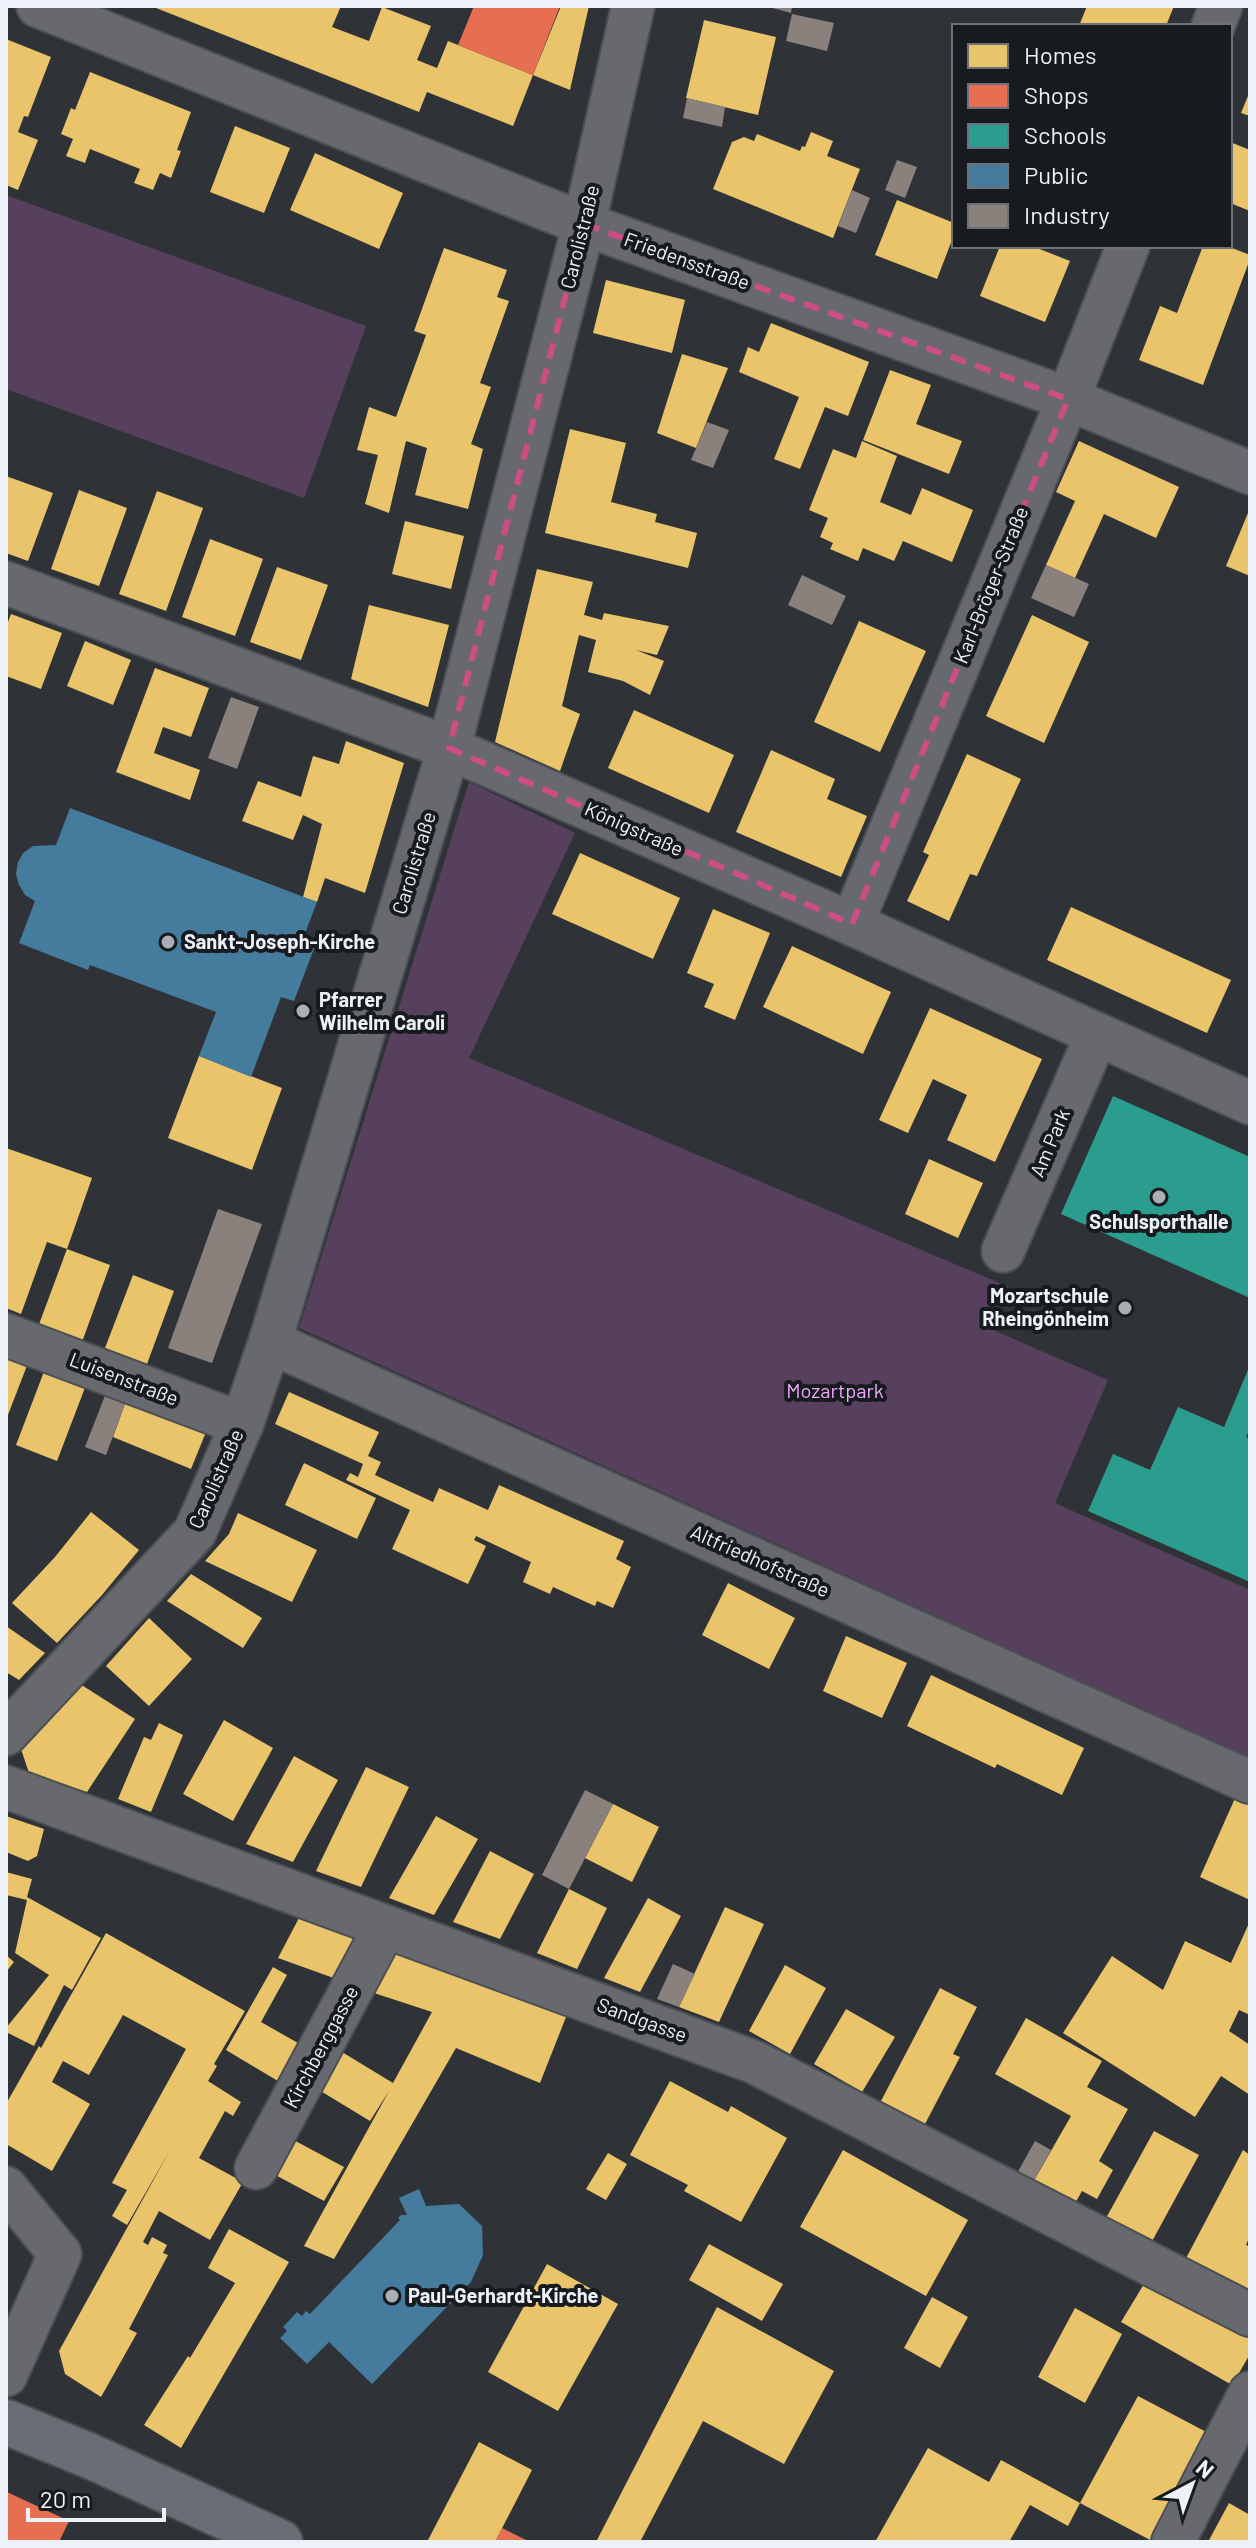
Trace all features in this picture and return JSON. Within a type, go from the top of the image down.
[{"type":"street","name":"Friedensstraße","points":[[38,6],[584,224],[1068,399],[1250,473]]},
{"type":"street","name":"Carolistraße","points":[[6,1734],[195,1532],[242,1424],[270,1342],[449,748],[584,224],[633,6]]},
{"type":"street","name":"Karl-Bröger-Straße","points":[[852,924],[1127,248]]},
{"type":"street","name":"Königstraße","points":[[6,583],[449,748],[1250,1103]]},
{"type":"street","name":"Am Park","points":[[1003,1251],[1097,1034]]},
{"type":"street","name":"Luisenstraße","points":[[6,1335],[242,1424]]},
{"type":"street","name":"Altfriedhofstraße","points":[[270,1342],[1250,1782]]},
{"type":"street","name":"Sandgasse","points":[[6,1787],[754,2062],[1250,2315]]},
{"type":"street","name":"Kirchberggasse","points":[[256,2168],[385,1927]]},
{"type":"street","points":[[6,2188],[60,2254],[6,2375]]},
{"type":"street","points":[[1173,2542],[1248,2403]]},
{"type":"street","points":[[6,2422],[90,2456],[280,2542]]},
{"type":"highlighted area","points":[[584,224],[1068,399],[852,924],[449,748]]},
{"type":"green space","points":[[6,195],[366,326],[304,498],[6,389]]},
{"type":"green space","name":"Mozartpark","points":[[469,782],[575,833],[469,1058],[1009,1287],[991,1329],[1108,1380],[1055,1503],[1250,1590],[1250,1758],[299,1328]]},
{"type":"building: Homes","points":[[151,6],[341,6],[332,27],[369,41],[382,7],[431,26],[417,60],[437,68],[448,41],[533,75],[513,126],[427,92],[419,112]]},
{"type":"building: Homes","points":[[561,6],[589,6],[570,90],[533,75]]},
{"type":"building: Homes","points":[[1087,6],[1174,6],[1167,24],[1080,24]]},
{"type":"building: Homes","points":[[704,20],[776,37],[758,115],[686,98]]},
{"type":"building: Homes","points":[[6,39],[51,57],[28,117],[24,116],[18,132],[38,140],[18,190],[6,185]]},
{"type":"building: Homes","points":[[90,72],[191,112],[171,178],[160,173],[153,190],[134,183],[140,169],[90,149],[85,163],[66,156],[73,139],[61,134],[71,108],[75,110]]},
{"type":"building: Homes","points":[[1250,91],[1250,116],[1241,113]]},
{"type":"building: Homes","points":[[235,126],[290,148],[264,213],[210,192]]},
{"type":"building: Homes","points":[[811,132],[833,141],[827,156],[860,169],[833,238],[713,189],[732,142],[744,137],[754,141],[757,134],[800,151]]},
{"type":"building: Homes","points":[[1232,143],[1250,150],[1250,211],[1232,204]]},
{"type":"building: Homes","points":[[315,153],[403,193],[379,249],[290,210]]},
{"type":"building: Homes","points":[[897,200],[952,222],[952,240],[937,279],[875,255]]},
{"type":"building: Homes","points":[[444,248],[507,270],[497,297],[509,301],[480,383],[491,387],[471,444],[483,449],[468,509],[415,495],[427,448],[406,441],[389,513],[365,504],[378,455],[357,450],[369,407],[396,417],[426,335],[414,331]]},
{"type":"building: Homes","points":[[999,248],[1037,248],[1070,261],[1045,322],[980,296]]},
{"type":"building: Homes","points":[[1202,248],[1232,248],[1250,255],[1203,385],[1139,360],[1160,306],[1177,313]]},
{"type":"building: Homes","points":[[606,280],[685,300],[672,353],[593,333]]},
{"type":"building: Homes","points":[[771,323],[869,362],[848,416],[825,407],[800,469],[774,459],[799,397],[739,372],[748,347],[759,352]]},
{"type":"building: Homes","points":[[682,354],[728,368],[696,448],[657,433]]},
{"type":"building: Homes","points":[[890,370],[931,385],[916,424],[962,441],[949,474],[863,440]]},
{"type":"building: Homes","points":[[570,429],[626,443],[611,502],[657,514],[655,522],[697,533],[688,568],[545,533]]},
{"type":"building: Homes","points":[[862,441],[897,456],[880,502],[911,515],[922,488],[973,510],[952,562],[903,541],[894,561],[863,548],[858,561],[830,549],[833,543],[820,537],[828,518],[809,510],[833,449],[856,458]]},
{"type":"building: Homes","points":[[1079,441],[1179,487],[1156,538],[1104,514],[1075,578],[1046,565],[1075,501],[1056,492]]},
{"type":"building: Homes","points":[[6,476],[53,493],[28,561],[6,553]]},
{"type":"building: Homes","points":[[79,490],[127,508],[99,586],[51,569]]},
{"type":"building: Homes","points":[[157,491],[203,508],[166,611],[119,594]]},
{"type":"building: Homes","points":[[1250,514],[1250,576],[1226,566]]},
{"type":"building: Homes","points":[[405,521],[464,536],[451,589],[392,574]]},
{"type":"building: Homes","points":[[210,539],[263,559],[235,636],[182,617]]},
{"type":"building: Homes","points":[[277,567],[328,585],[301,660],[250,642]]},
{"type":"building: Homes","points":[[537,569],[593,582],[584,615],[602,620],[604,613],[669,626],[657,655],[636,650],[664,661],[650,695],[623,681],[588,672],[596,640],[579,635],[562,706],[580,714],[560,771],[495,742]]},
{"type":"building: Homes","points":[[369,605],[449,625],[428,707],[351,679]]},
{"type":"building: Homes","points":[[11,614],[62,633],[41,689],[6,676],[6,627]]},
{"type":"building: Homes","points":[[1032,615],[1089,642],[1044,743],[986,716]]},
{"type":"building: Homes","points":[[859,621],[926,651],[880,752],[814,722]]},
{"type":"building: Homes","points":[[85,641],[131,660],[113,705],[67,686]]},
{"type":"building: Homes","points":[[155,668],[209,688],[191,737],[163,727],[154,753],[200,770],[190,800],[116,772]]},
{"type":"building: Homes","points":[[634,710],[734,755],[709,813],[608,768]]},
{"type":"building: Homes","points":[[346,741],[404,763],[365,893],[325,878],[317,902],[303,897],[322,824],[303,815],[293,840],[242,821],[258,781],[301,797],[313,756],[339,764]]},
{"type":"building: Homes","points":[[771,750],[835,779],[827,799],[867,816],[841,877],[736,832]]},
{"type":"building: Homes","points":[[967,754],[1021,779],[977,876],[970,874],[949,921],[907,901],[929,855],[923,852]]},
{"type":"building: Homes","points":[[580,853],[680,898],[653,959],[552,914]]},
{"type":"building: Homes","points":[[1071,907],[1231,980],[1207,1033],[1047,960]]},
{"type":"building: Homes","points":[[713,909],[770,933],[735,1020],[704,1007],[714,984],[687,973]]},
{"type":"building: Homes","points":[[792,946],[891,992],[863,1054],[763,1007]]},
{"type":"building: Homes","points":[[930,1008],[1042,1059],[995,1162],[947,1140],[967,1095],[933,1079],[908,1133],[879,1120]]},
{"type":"building: Homes","points":[[199,1056],[282,1088],[252,1170],[168,1138]]},
{"type":"building: Homes","points":[[6,1148],[92,1178],[67,1249],[47,1242],[21,1314],[6,1308]]},
{"type":"building: Homes","points":[[929,1159],[983,1183],[958,1238],[905,1214]]},
{"type":"building: Homes","points":[[67,1249],[110,1265],[82,1342],[38,1327]]},
{"type":"building: Homes","points":[[133,1275],[174,1291],[147,1364],[105,1348]]},
{"type":"building: Homes","points":[[6,1354],[28,1363],[6,1420]]},
{"type":"building: Homes","points":[[45,1369],[86,1385],[57,1461],[16,1445]]},
{"type":"building: Homes","points":[[289,1392],[379,1432],[368,1456],[381,1462],[375,1475],[433,1502],[439,1488],[488,1510],[499,1485],[624,1541],[616,1559],[631,1567],[613,1608],[597,1601],[595,1606],[553,1587],[550,1594],[523,1582],[531,1562],[476,1536],[474,1540],[486,1546],[468,1584],[392,1549],[410,1510],[346,1480],[350,1473],[358,1477],[363,1464],[275,1424]]},
{"type":"building: Homes","points":[[126,1401],[206,1432],[191,1469],[113,1437]]},
{"type":"building: Homes","points":[[304,1463],[376,1498],[357,1539],[285,1505]]},
{"type":"building: Homes","points":[[91,1512],[139,1550],[57,1643],[12,1603]]},
{"type":"building: Homes","points":[[238,1513],[317,1550],[292,1602],[205,1561],[229,1534]]},
{"type":"building: Homes","points":[[191,1574],[262,1618],[243,1648],[167,1601]]},
{"type":"building: Homes","points":[[728,1583],[795,1618],[769,1669],[702,1635]]},
{"type":"building: Homes","points":[[149,1618],[192,1659],[149,1706],[106,1666]]},
{"type":"building: Homes","points":[[6,1626],[45,1653],[19,1680],[6,1672]]},
{"type":"building: Homes","points":[[846,1636],[907,1663],[882,1718],[823,1691]]},
{"type":"building: Homes","points":[[931,1675],[1084,1748],[1062,1795],[997,1764],[995,1768],[907,1726]]},
{"type":"building: Homes","points":[[80,1684],[135,1719],[87,1792],[29,1773],[21,1749]]},
{"type":"building: Homes","points":[[224,1720],[273,1748],[233,1821],[183,1794]]},
{"type":"building: Homes","points":[[159,1723],[183,1735],[151,1812],[118,1799],[144,1737],[151,1740]]},
{"type":"building: Homes","points":[[294,1756],[338,1780],[293,1862],[246,1844]]},
{"type":"building: Homes","points":[[366,1767],[409,1787],[361,1887],[316,1871]]},
{"type":"building: Homes","points":[[1236,1796],[1250,1803],[1250,1900],[1200,1877]]},
{"type":"building: Homes","points":[[613,1804],[659,1827],[632,1882],[585,1858]]},
{"type":"building: Homes","points":[[6,1816],[44,1829],[37,1856],[28,1861],[6,1852]]},
{"type":"building: Homes","points":[[436,1816],[478,1839],[434,1915],[389,1898]]},
{"type":"building: Homes","points":[[490,1851],[534,1874],[500,1939],[453,1922]]},
{"type":"building: Homes","points":[[6,1872],[32,1879],[27,1897],[101,1938],[72,1990],[64,1985],[34,2046],[6,2032],[6,2028],[49,1975],[15,1953],[27,1900],[6,1895]]},
{"type":"building: Homes","points":[[569,1889],[607,1908],[577,1969],[537,1953]]},
{"type":"building: Homes","points":[[648,1898],[681,1916],[640,1992],[604,1978]]},
{"type":"building: Homes","points":[[725,1907],[764,1924],[719,2022],[679,2007]]},
{"type":"building: Homes","points":[[300,1916],[366,1938],[342,1981],[278,1958]]},
{"type":"building: Homes","points":[[1250,1921],[1250,2015],[1239,2010],[1229,2031],[1250,2045],[1250,2095],[1221,2076],[1195,2117],[1063,2033],[1112,1956],[1163,1990],[1185,1941],[1231,1963]]},
{"type":"building: Homes","points":[[106,1933],[245,2011],[214,2064],[217,2066],[208,2081],[241,2102],[233,2116],[225,2111],[199,2158],[243,2182],[210,2240],[159,2211],[143,2242],[148,2245],[152,2237],[167,2245],[163,2253],[168,2255],[129,2329],[137,2333],[101,2397],[65,2374],[59,2351],[169,2152],[127,2225],[112,2216],[127,2190],[112,2183],[186,2049],[123,2015],[89,2075],[63,2061],[52,2082],[90,2104],[52,2171],[6,2144],[6,2104]]},
{"type":"building: Homes","points":[[396,1948],[568,2012],[540,2083],[456,2048],[334,2259],[304,2246],[389,2091],[370,2121],[314,2087],[337,2049],[393,2083],[432,2012],[371,1992]]},
{"type":"building: Homes","points":[[6,1955],[14,1962],[6,1972]]},
{"type":"building: Homes","points":[[785,1965],[826,1988],[790,2054],[749,2031]]},
{"type":"building: Homes","points":[[273,1967],[287,1975],[261,2022],[305,2047],[283,2084],[226,2050]]},
{"type":"building: Homes","points":[[940,1988],[977,2007],[953,2054],[960,2057],[925,2124],[881,2101]]},
{"type":"building: Homes","points":[[846,2009],[895,2037],[862,2092],[814,2064]]},
{"type":"building: Homes","points":[[1026,2018],[1102,2061],[1087,2087],[1128,2109],[1099,2161],[1113,2170],[1097,2199],[1082,2191],[1073,2207],[1032,2184],[1071,2116],[995,2074]]},
{"type":"building: Homes","points":[[670,2081],[728,2112],[731,2106],[787,2138],[741,2222],[684,2191],[688,2185],[630,2155]]},
{"type":"building: Homes","points":[[1154,2131],[1199,2155],[1150,2245],[1105,2220]]},
{"type":"building: Homes","points":[[288,2137],[344,2167],[324,2201],[268,2171]]},
{"type":"building: Homes","points":[[843,2150],[968,2220],[926,2296],[800,2227]]},
{"type":"building: Homes","points":[[1243,2150],[1250,2155],[1250,2236],[1246,2245],[1250,2247],[1250,2299],[1183,2264]]},
{"type":"building: Homes","points":[[608,2153],[627,2164],[606,2200],[586,2189]]},
{"type":"building: Homes","points":[[229,2229],[289,2262],[181,2448],[144,2425],[188,2356],[190,2358],[235,2283],[208,2268]]},
{"type":"building: Homes","points":[[709,2244],[783,2284],[762,2321],[689,2280]]},
{"type":"building: Homes","points":[[547,2264],[618,2304],[558,2411],[488,2372]]},
{"type":"building: Homes","points":[[1147,2279],[1250,2338],[1250,2354],[1232,2385],[1121,2322]]},
{"type":"building: Homes","points":[[932,2297],[968,2317],[940,2368],[904,2348]]},
{"type":"building: Homes","points":[[717,2307],[834,2371],[784,2464],[703,2421],[640,2542],[596,2542]]},
{"type":"building: Homes","points":[[1075,2308],[1122,2334],[1085,2403],[1038,2377]]},
{"type":"building: Homes","points":[[1138,2396],[1212,2435],[1154,2542],[1080,2503]]},
{"type":"building: Homes","points":[[479,2442],[532,2470],[495,2542],[427,2542]]},
{"type":"building: Homes","points":[[928,2448],[989,2482],[1001,2460],[1080,2503],[1068,2526],[1030,2505],[1009,2542],[875,2542]]},
{"type":"building: Homes","points":[[1229,2503],[1250,2515],[1250,2542],[1208,2542]]},
{"type":"building: Shops","points":[[474,6],[560,6],[533,75],[458,45]]},
{"type":"building: Shops","points":[[7,2492],[69,2521],[59,2542],[6,2542]]},
{"type":"building: Shops","points":[[502,2528],[530,2542],[495,2542]]},
{"type":"building: Schools","name":"Schulsporthalle","points":[[1113,1096],[1250,1157],[1250,1298],[1061,1214]]},
{"type":"building: Schools","points":[[1250,1365],[1250,1429],[1246,1437],[1250,1439],[1250,1582],[1088,1511],[1113,1454],[1150,1470],[1178,1407],[1224,1427]]},
{"type":"building: Public","name":"Sankt-Joseph-Kirche","points":[[70,808],[317,902],[304,936],[317,941],[294,1001],[281,997],[251,1077],[199,1056],[216,1012],[90,965],[88,970],[19,943],[35,901],[25,895],[19,885],[16,874],[18,862],[23,853],[33,846],[56,845]]},
{"type":"building: Public","name":"Paul-Gerhardt-Kirche","points":[[419,2189],[426,2206],[459,2204],[482,2226],[483,2255],[471,2282],[372,2384],[329,2342],[307,2364],[280,2338],[287,2331],[283,2327],[297,2312],[302,2316],[306,2311],[310,2314],[400,2220],[398,2218],[407,2215],[399,2198]]},
{"type":"building: Industry","points":[[765,6],[792,6],[791,13]]},
{"type":"building: Industry","points":[[792,14],[834,23],[827,51],[786,41]]},
{"type":"building: Industry","points":[[687,98],[725,107],[722,127],[683,118]]},
{"type":"building: Industry","points":[[897,160],[917,167],[905,198],[885,190]]},
{"type":"building: Industry","points":[[852,190],[870,198],[856,233],[838,226]]},
{"type":"building: Industry","points":[[707,422],[729,430],[713,468],[691,460]]},
{"type":"building: Industry","points":[[1046,565],[1089,584],[1074,617],[1031,598]]},
{"type":"building: Industry","points":[[802,575],[846,596],[832,625],[788,605]]},
{"type":"building: Industry","points":[[231,697],[259,707],[237,769],[208,758]]},
{"type":"building: Industry","points":[[218,1209],[262,1224],[212,1363],[168,1348]]},
{"type":"building: Industry","points":[[106,1393],[126,1401],[106,1455],[85,1447]]},
{"type":"building: Industry","points":[[585,1790],[613,1804],[569,1889],[542,1875]]},
{"type":"building: Industry","points":[[673,1964],[695,1974],[679,2007],[657,1999]]},
{"type":"building: Industry","points":[[1035,2141],[1051,2150],[1032,2184],[1016,2175]]},
{"type":"place","name":"Sankt-Joseph-Kirche","points":[[168,942]]},
{"type":"place","name":"Pfarrer Wilhelm Caroli","points":[[303,1011]]},
{"type":"place","name":"Schulsporthalle","points":[[1159,1197]]},
{"type":"place","name":"Mozartschule Rheingönheim","points":[[1125,1308]]},
{"type":"place","name":"Paul-Gerhardt-Kirche","points":[[392,2296]]}]
